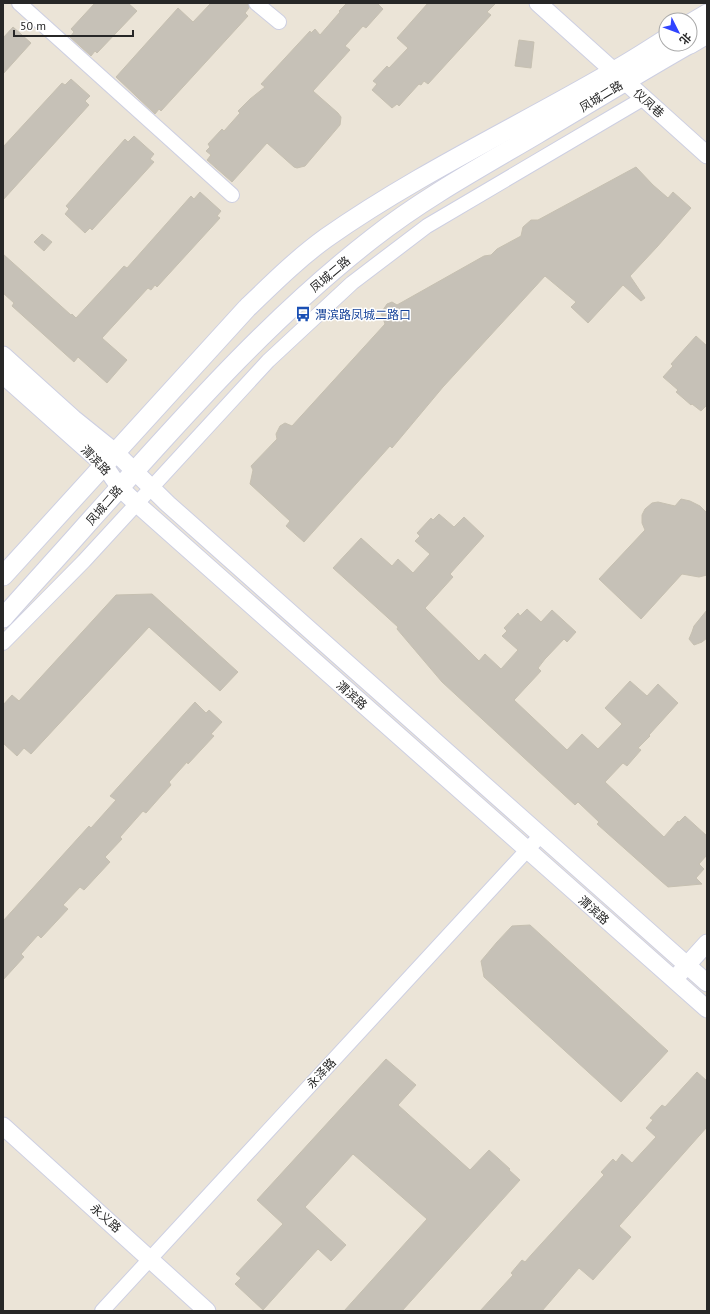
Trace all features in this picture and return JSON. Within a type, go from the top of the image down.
[{"type":"main road","points":[[698,19],[707,14]]},
{"type":"main road","name":"凤城二路","points":[[698,39],[707,34]]},
{"type":"main road","name":"凤城二路","points":[[3,618],[205,394],[268,330],[312,290],[372,239],[412,209],[620,76],[658,45]]},
{"type":"main road","name":"凤城二路","points":[[3,576],[247,308],[274,281],[326,239],[407,186],[620,76],[672,52]]},
{"type":"street","points":[[19,3],[232,194]]},
{"type":"street","points":[[256,3],[279,22]]},
{"type":"street","name":"仪凤巷","points":[[538,3],[707,155]]},
{"type":"street","points":[[3,644],[84,561],[268,361],[352,283],[427,226],[644,98]]},
{"type":"street","name":"渭滨路","points":[[3,355],[74,419],[110,459],[120,488],[136,503],[707,1010]]},
{"type":"street","name":"渭滨路","points":[[3,375],[110,459],[134,471],[152,486],[174,509],[707,983]]},
{"type":"street","name":"永泽路","points":[[102,1311],[541,835]]},
{"type":"street","points":[[673,980],[707,943]]},
{"type":"street","name":"永义路","points":[[3,1126],[207,1311]]},
{"type":"building","points":[[95,3],[128,3],[137,11],[97,53],[95,51],[91,56],[70,37],[74,32],[71,29]]},
{"type":"building","points":[[211,3],[248,3],[249,8],[245,13],[248,16],[161,111],[159,109],[155,114],[116,77],[178,8],[193,22]]},
{"type":"building","points":[[347,3],[377,3],[383,9],[366,28],[363,26],[345,46],[350,50],[313,91],[338,113],[341,117],[340,125],[305,166],[297,168],[294,167],[267,143],[232,182],[207,160],[211,155],[206,151],[210,147],[208,144],[222,129],[224,131],[240,113],[238,111],[250,99],[265,87],[261,84],[310,31],[311,33],[315,29],[320,35]]},
{"type":"building","points":[[428,3],[496,3],[487,12],[491,15],[428,84],[424,81],[421,85],[419,84],[399,106],[397,104],[392,108],[372,90],[377,84],[373,81],[387,66],[389,68],[408,48],[397,38]]},
{"type":"building","points":[[13,27],[31,43],[3,74],[3,38]]},
{"type":"building","points":[[519,40],[534,42],[531,68],[515,66]]},
{"type":"building","points":[[71,79],[90,96],[85,101],[89,105],[3,200],[3,147],[62,83],[65,85]]},
{"type":"building","points":[[134,136],[154,154],[150,159],[154,162],[92,230],[90,228],[85,233],[65,214],[69,209],[66,206],[125,139],[128,142]]},
{"type":"building","points":[[636,167],[668,198],[673,192],[691,208],[630,276],[645,298],[641,301],[623,285],[588,323],[571,307],[576,302],[545,276],[443,387],[392,448],[390,446],[304,542],[286,526],[290,521],[250,484],[253,470],[251,466],[277,439],[276,434],[280,426],[285,423],[292,426],[385,324],[381,313],[387,304],[392,302],[397,305],[484,256],[491,255],[497,249],[521,236],[523,227],[531,220],[538,220]]},
{"type":"building","points":[[200,192],[221,211],[217,216],[220,218],[157,287],[155,285],[151,290],[148,288],[102,338],[127,360],[107,383],[78,357],[74,362],[12,306],[14,303],[3,293],[3,254],[76,318],[124,266],[127,268],[191,196],[194,199]]},
{"type":"building","points":[[42,234],[52,242],[44,251],[34,242]]},
{"type":"building","points":[[696,336],[707,346],[707,405],[701,411],[692,404],[691,405],[676,392],[678,390],[663,377],[673,366],[671,364]]},
{"type":"building","points":[[681,499],[690,501],[700,506],[707,513],[707,575],[699,577],[682,574],[641,619],[599,579],[645,530],[642,523],[642,515],[645,509],[652,503],[658,502],[675,506]]},
{"type":"building","points":[[439,514],[454,527],[464,517],[484,536],[450,574],[453,577],[425,608],[479,661],[485,654],[501,669],[518,650],[502,636],[507,631],[504,628],[518,613],[520,616],[527,609],[541,622],[552,610],[576,632],[567,642],[564,639],[545,659],[538,668],[541,671],[514,700],[567,750],[582,734],[598,749],[622,724],[605,708],[630,681],[647,696],[658,684],[678,703],[638,748],[641,750],[627,766],[623,763],[605,782],[664,837],[678,821],[679,822],[685,816],[707,836],[707,855],[699,864],[704,869],[696,878],[702,884],[668,887],[597,824],[599,822],[578,802],[575,805],[442,682],[397,629],[398,627],[333,568],[361,538],[392,566],[398,559],[413,573],[430,554],[415,541],[420,536],[417,533],[431,518],[433,520]]},
{"type":"building","points":[[152,594],[238,672],[220,691],[149,627],[31,754],[24,748],[17,756],[3,743],[3,705],[12,695],[19,701],[116,595]]},
{"type":"building","points":[[707,610],[707,638],[694,645],[689,639],[694,626]]},
{"type":"building","points":[[195,702],[206,713],[209,710],[222,722],[211,734],[214,736],[169,782],[171,785],[146,813],[143,811],[120,837],[122,839],[105,857],[110,862],[84,890],[80,887],[63,905],[68,909],[41,938],[38,935],[21,954],[24,957],[3,980],[3,921],[89,826],[91,828],[116,800],[110,796]]},
{"type":"building","points":[[530,925],[668,1051],[621,1102],[484,977],[481,961],[497,942],[512,926]]},
{"type":"building","points":[[386,1059],[416,1085],[398,1105],[470,1170],[489,1150],[520,1180],[402,1311],[344,1311],[427,1219],[353,1154],[305,1207],[346,1245],[331,1261],[318,1249],[263,1310],[235,1284],[241,1278],[236,1274],[283,1224],[257,1200]]},
{"type":"building","points":[[697,1072],[707,1081],[707,1127],[619,1226],[631,1237],[593,1280],[579,1268],[542,1311],[480,1311],[513,1275],[511,1273],[522,1260],[525,1262],[604,1175],[601,1172],[613,1159],[616,1162],[622,1154],[632,1163],[656,1137],[646,1128],[653,1120],[650,1118],[662,1105],[665,1107]]},
{"type":"place","name":"渭滨路凤城二路口","points":[[303,314]]}]
